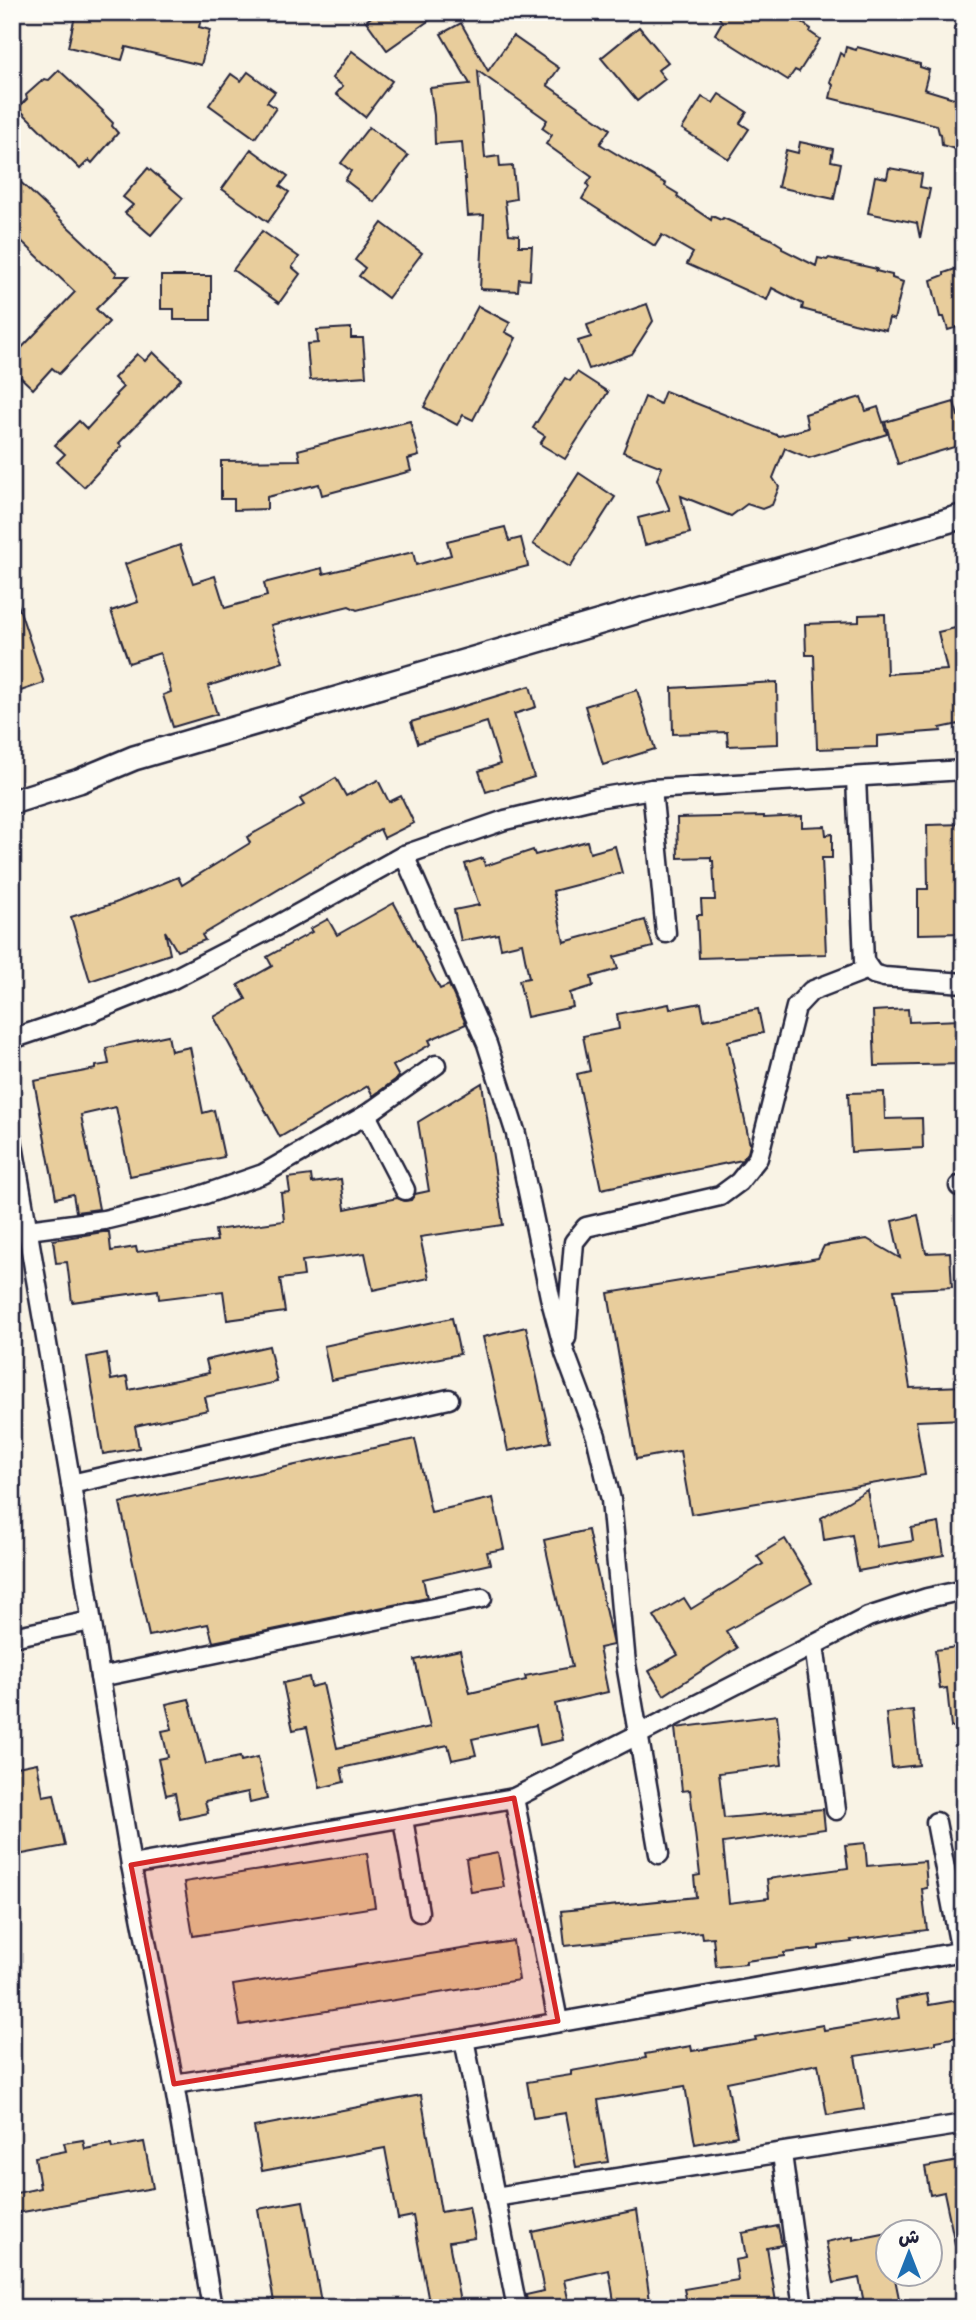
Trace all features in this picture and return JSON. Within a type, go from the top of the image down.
[{"type":"street","points":[[12,802],[79,781],[134,758],[964,516]]},
{"type":"street","points":[[12,1039],[92,1012],[171,980],[404,855],[505,820],[597,798],[652,789],[964,770]]},
{"type":"street","points":[[856,778],[862,952],[868,969],[873,974],[884,977],[964,983]]},
{"type":"street","points":[[652,789],[666,933]]},
{"type":"street","points":[[404,855],[491,1057],[516,1134],[550,1297],[565,1353],[596,1436],[611,1500],[626,1664],[659,1854]]},
{"type":"street","points":[[565,1353],[574,1242],[586,1227],[720,1196],[739,1182],[758,1158],[796,1007],[811,991],[868,969]]},
{"type":"street","points":[[28,1230],[104,1220],[188,1199],[251,1178],[313,1147],[366,1115],[436,1065]]},
{"type":"street","points":[[366,1115],[405,1190]]},
{"type":"street","points":[[12,1139],[71,1484],[131,1865],[174,2084],[212,2308]]},
{"type":"street","points":[[71,1484],[449,1399]]},
{"type":"street","points":[[131,1865],[514,1798],[868,1618],[928,1598],[964,1590]]},
{"type":"street","points":[[100,1677],[482,1598]]},
{"type":"street","points":[[12,1637],[91,1620]]},
{"type":"street","points":[[814,1645],[836,1810]]},
{"type":"street","points":[[514,1798],[558,2021]]},
{"type":"street","points":[[403,1819],[419,1912]]},
{"type":"street","points":[[174,2084],[464,2039],[962,1952],[936,1822]]},
{"type":"street","points":[[464,2039],[517,2308]]},
{"type":"street","points":[[495,2197],[782,2154],[964,2123]]},
{"type":"street","points":[[782,2154],[803,2308]]},
{"type":"highlighted area","points":[[514,1798],[558,2021],[174,2084],[131,1865]]},
{"type":"building","points":[[76,12],[145,12],[167,17],[168,12],[202,15],[199,27],[210,30],[201,65],[126,47],[122,60],[68,47]]},
{"type":"building","points":[[378,12],[441,12],[387,50],[366,21]]},
{"type":"building","points":[[715,12],[787,12],[820,39],[799,72],[795,70],[788,80],[715,34],[722,22]]},
{"type":"building","points":[[461,23],[488,71],[513,36],[559,68],[547,85],[610,129],[600,144],[666,184],[665,186],[678,194],[677,197],[711,220],[712,216],[721,220],[723,218],[769,238],[782,246],[782,249],[816,266],[818,258],[829,258],[877,269],[876,271],[892,275],[892,278],[903,282],[894,320],[889,318],[886,330],[854,323],[802,309],[803,304],[772,288],[767,300],[687,264],[693,253],[662,235],[655,246],[582,199],[592,177],[546,144],[552,135],[542,128],[547,120],[478,71],[485,158],[499,156],[500,167],[513,166],[516,199],[505,201],[509,234],[519,235],[519,246],[532,246],[530,280],[519,279],[518,291],[480,289],[484,215],[468,216],[462,142],[435,144],[430,88],[470,84],[441,34]]},
{"type":"building","points":[[639,27],[668,62],[658,70],[665,79],[637,101],[601,58]]},
{"type":"building","points":[[846,47],[856,50],[857,47],[920,64],[920,67],[929,70],[924,89],[964,101],[964,152],[942,145],[937,125],[830,98],[833,85],[830,82],[840,53],[844,56]]},
{"type":"building","points":[[352,51],[392,81],[365,117],[336,94],[343,86],[332,78]]},
{"type":"building","points":[[59,70],[103,111],[118,133],[92,163],[89,160],[80,169],[18,108],[27,99],[26,95]]},
{"type":"building","points":[[248,72],[275,92],[267,102],[276,108],[255,138],[209,105],[231,74],[241,81]]},
{"type":"building","points":[[719,94],[747,112],[740,123],[749,129],[729,159],[682,129],[702,97],[713,103]]},
{"type":"building","points":[[369,127],[408,156],[374,202],[345,180],[351,171],[341,163]]},
{"type":"building","points":[[800,142],[833,149],[831,161],[841,163],[834,199],[778,187],[786,150],[798,153]]},
{"type":"building","points":[[251,149],[288,176],[280,186],[289,192],[268,222],[222,189]]},
{"type":"building","points":[[148,168],[183,198],[151,235],[125,213],[133,205],[123,197]]},
{"type":"building","points":[[889,168],[922,174],[920,187],[930,189],[920,238],[917,223],[868,213],[875,176],[887,178]]},
{"type":"building","points":[[12,174],[117,273],[115,276],[129,276],[96,309],[109,322],[59,374],[52,368],[33,389],[12,369],[12,358],[75,292],[12,232]]},
{"type":"building","points":[[382,223],[422,253],[388,298],[359,276],[365,268],[355,260]]},
{"type":"building","points":[[262,231],[299,257],[292,267],[300,274],[279,303],[233,270]]},
{"type":"building","points":[[964,266],[964,325],[948,330],[944,317],[940,317],[931,280]]},
{"type":"building","points":[[161,276],[211,276],[211,320],[174,320],[174,309],[161,309]]},
{"type":"building","points":[[647,304],[653,321],[632,354],[589,369],[578,341],[591,337],[587,325]]},
{"type":"building","points":[[478,306],[510,323],[505,332],[516,338],[473,420],[463,415],[457,425],[424,407]]},
{"type":"building","points":[[351,328],[351,338],[363,338],[366,376],[310,380],[307,344],[318,343],[317,330]]},
{"type":"building","points":[[153,352],[181,379],[119,443],[122,446],[84,487],[57,462],[65,454],[55,445],[79,421],[87,429],[123,387],[114,378],[137,354],[145,361]]},
{"type":"building","points":[[577,372],[608,392],[565,459],[540,444],[545,436],[533,428],[565,378],[570,381]]},
{"type":"building","points":[[665,391],[779,436],[808,428],[805,414],[861,397],[866,411],[878,407],[887,434],[809,458],[785,448],[773,478],[779,487],[772,505],[762,509],[747,504],[731,516],[681,496],[690,533],[645,545],[638,518],[670,510],[657,479],[662,467],[623,452],[645,397],[660,404]]},
{"type":"building","points":[[954,402],[958,416],[964,414],[964,444],[898,464],[885,422]]},
{"type":"building","points":[[410,421],[419,456],[408,459],[411,471],[322,495],[319,484],[267,497],[267,509],[234,510],[234,499],[221,499],[221,461],[300,460],[298,450]]},
{"type":"building","points":[[579,473],[615,497],[570,567],[533,544]]},
{"type":"building","points":[[505,527],[509,541],[521,538],[528,566],[357,610],[349,606],[271,625],[283,662],[208,686],[217,714],[173,727],[163,695],[171,692],[160,653],[129,663],[111,611],[138,602],[125,564],[180,545],[193,583],[215,576],[225,608],[267,596],[264,583],[322,568],[323,574],[413,552],[416,565],[451,555],[447,541]]},
{"type":"building","points":[[16,599],[44,683],[12,694],[12,600]]},
{"type":"building","points":[[885,614],[887,674],[947,670],[938,632],[964,626],[964,723],[940,728],[941,731],[877,736],[877,747],[817,749],[814,655],[806,655],[805,624],[859,622],[859,615]]},
{"type":"building","points":[[777,682],[778,744],[728,746],[727,732],[673,734],[672,688]]},
{"type":"building","points":[[530,686],[536,707],[514,714],[534,777],[486,792],[479,771],[500,764],[487,722],[418,743],[411,722]]},
{"type":"building","points":[[637,690],[655,749],[603,765],[585,706]]},
{"type":"building","points":[[336,778],[346,796],[378,780],[389,802],[401,796],[414,823],[384,838],[380,829],[202,935],[205,940],[177,951],[165,931],[170,954],[90,981],[71,917],[115,903],[178,877],[182,885],[250,843],[247,837],[304,805],[300,799]]},
{"type":"building","points":[[802,816],[802,827],[825,826],[826,835],[832,834],[832,858],[822,858],[826,954],[699,958],[697,915],[702,915],[701,900],[715,900],[713,861],[711,857],[678,858],[677,818]]},
{"type":"building","points":[[964,824],[964,933],[918,934],[918,889],[928,889],[927,825]]},
{"type":"building","points":[[587,841],[590,853],[615,846],[622,873],[553,891],[564,942],[645,920],[653,947],[614,957],[618,969],[591,977],[593,986],[570,993],[573,1007],[527,1017],[519,980],[529,978],[522,943],[501,948],[498,934],[461,941],[454,910],[479,905],[465,864],[483,858],[485,866],[533,850],[535,855]]},
{"type":"building","points":[[394,903],[440,989],[449,985],[466,1024],[429,1040],[431,1044],[393,1066],[399,1077],[373,1096],[368,1086],[280,1137],[214,1017],[246,999],[238,985],[272,966],[267,957],[312,932],[310,929],[328,919],[337,935]]},
{"type":"building","points":[[701,1003],[704,1020],[758,1009],[763,1033],[728,1041],[750,1145],[748,1153],[742,1160],[601,1189],[577,1074],[590,1071],[583,1036],[619,1029],[617,1014],[669,1004],[670,1009]]},
{"type":"building","points":[[908,1009],[909,1022],[961,1020],[963,1064],[875,1066],[873,1011]]},
{"type":"building","points":[[168,1035],[171,1051],[190,1047],[203,1113],[214,1110],[224,1157],[130,1176],[116,1107],[81,1115],[99,1209],[76,1212],[73,1194],[56,1198],[34,1081],[96,1069],[96,1066],[109,1064],[106,1048]]},
{"type":"building","points":[[482,1083],[503,1225],[420,1237],[429,1278],[373,1290],[365,1253],[302,1261],[304,1276],[280,1279],[285,1312],[227,1320],[223,1291],[159,1299],[158,1290],[72,1302],[67,1262],[56,1263],[53,1240],[109,1232],[111,1251],[136,1247],[137,1252],[217,1241],[215,1230],[284,1221],[281,1193],[290,1192],[288,1178],[311,1175],[312,1183],[341,1179],[345,1209],[397,1198],[411,1200],[415,1194],[429,1191],[418,1122]]},
{"type":"building","points":[[884,1092],[885,1119],[922,1118],[923,1148],[851,1152],[848,1093]]},
{"type":"building","points":[[918,1215],[926,1253],[950,1252],[952,1287],[894,1290],[910,1388],[964,1386],[964,1419],[916,1421],[925,1475],[691,1514],[680,1451],[636,1459],[608,1293],[818,1258],[824,1246],[867,1239],[900,1258],[892,1221]]},
{"type":"building","points":[[452,1318],[460,1354],[331,1380],[324,1346]]},
{"type":"building","points":[[526,1327],[551,1442],[508,1451],[483,1337]]},
{"type":"building","points":[[269,1346],[277,1382],[205,1397],[208,1410],[135,1426],[139,1448],[103,1454],[87,1357],[107,1353],[111,1380],[127,1377],[129,1390],[209,1373],[206,1360]]},
{"type":"building","points":[[415,1439],[431,1512],[493,1498],[504,1549],[487,1552],[490,1564],[423,1579],[427,1598],[213,1642],[208,1624],[149,1636],[120,1503]]},
{"type":"building","points":[[867,1490],[877,1547],[913,1541],[911,1528],[939,1523],[944,1555],[858,1571],[852,1535],[824,1540],[821,1518]]},
{"type":"building","points":[[588,1530],[613,1645],[599,1648],[608,1692],[555,1704],[563,1740],[540,1745],[536,1725],[472,1739],[476,1755],[452,1760],[448,1745],[341,1768],[344,1782],[320,1788],[307,1727],[293,1730],[283,1683],[309,1677],[311,1687],[323,1684],[337,1748],[430,1727],[415,1660],[460,1650],[470,1693],[526,1680],[525,1676],[572,1667],[544,1540]]},
{"type":"building","points":[[785,1539],[812,1583],[726,1631],[737,1648],[664,1695],[649,1671],[678,1655],[654,1616],[684,1598],[691,1609],[763,1564],[757,1556]]},
{"type":"building","points":[[964,1646],[964,1726],[951,1727],[947,1688],[940,1689],[935,1650]]},
{"type":"building","points":[[189,1699],[206,1764],[240,1757],[241,1761],[258,1757],[267,1799],[250,1803],[248,1792],[205,1801],[208,1813],[180,1819],[175,1793],[166,1795],[158,1759],[168,1757],[162,1731],[172,1729],[166,1704]]},
{"type":"building","points":[[913,1710],[919,1765],[892,1768],[886,1713]]},
{"type":"building","points":[[777,1715],[782,1765],[719,1773],[724,1818],[823,1809],[825,1829],[723,1843],[729,1903],[769,1898],[767,1879],[848,1868],[845,1845],[865,1843],[867,1866],[925,1861],[927,1888],[922,1889],[927,1930],[851,1940],[852,1942],[819,1946],[819,1949],[784,1953],[784,1956],[746,1961],[746,1964],[716,1967],[713,1937],[702,1938],[701,1932],[565,1946],[561,1911],[696,1897],[694,1876],[700,1875],[690,1790],[682,1791],[675,1728]]},
{"type":"building","points":[[37,1763],[43,1796],[54,1794],[65,1846],[12,1856],[12,1768]]},
{"type":"building","points":[[367,1853],[375,1907],[193,1936],[184,1882]]},
{"type":"building","points":[[498,1853],[504,1887],[471,1892],[466,1859]]},
{"type":"building","points":[[513,1941],[519,1980],[240,2025],[233,1985]]},
{"type":"building","points":[[927,1994],[929,2005],[964,1999],[964,2036],[936,2041],[936,2044],[855,2056],[864,2109],[827,2115],[818,2064],[727,2082],[737,2136],[695,2144],[685,2086],[598,2100],[608,2162],[576,2167],[566,2113],[533,2118],[527,2082],[571,2075],[571,2071],[646,2058],[645,2054],[691,2046],[692,2051],[823,2025],[824,2030],[899,2018],[896,2000]]},
{"type":"building","points":[[421,2095],[441,2212],[469,2207],[475,2238],[449,2242],[461,2308],[430,2308],[413,2216],[398,2219],[385,2148],[262,2171],[254,2127]]},
{"type":"building","points":[[83,2140],[85,2149],[111,2144],[112,2148],[144,2142],[153,2188],[12,2214],[12,2194],[40,2188],[35,2157],[66,2151],[64,2143]]},
{"type":"building","points":[[959,2161],[964,2185],[964,2244],[955,2244],[944,2192],[930,2195],[925,2167]]},
{"type":"building","points":[[303,2201],[322,2308],[275,2308],[258,2209]]},
{"type":"building","points":[[637,2210],[651,2308],[615,2308],[609,2270],[564,2280],[570,2308],[528,2308],[526,2295],[544,2291],[532,2232]]},
{"type":"building","points":[[778,2226],[782,2245],[767,2248],[777,2308],[688,2308],[684,2289],[738,2280],[735,2260],[746,2258],[742,2233]]},
{"type":"building","points":[[853,2236],[853,2240],[874,2236],[874,2288],[897,2288],[901,2308],[865,2308],[859,2278],[834,2283],[826,2242]]}]
